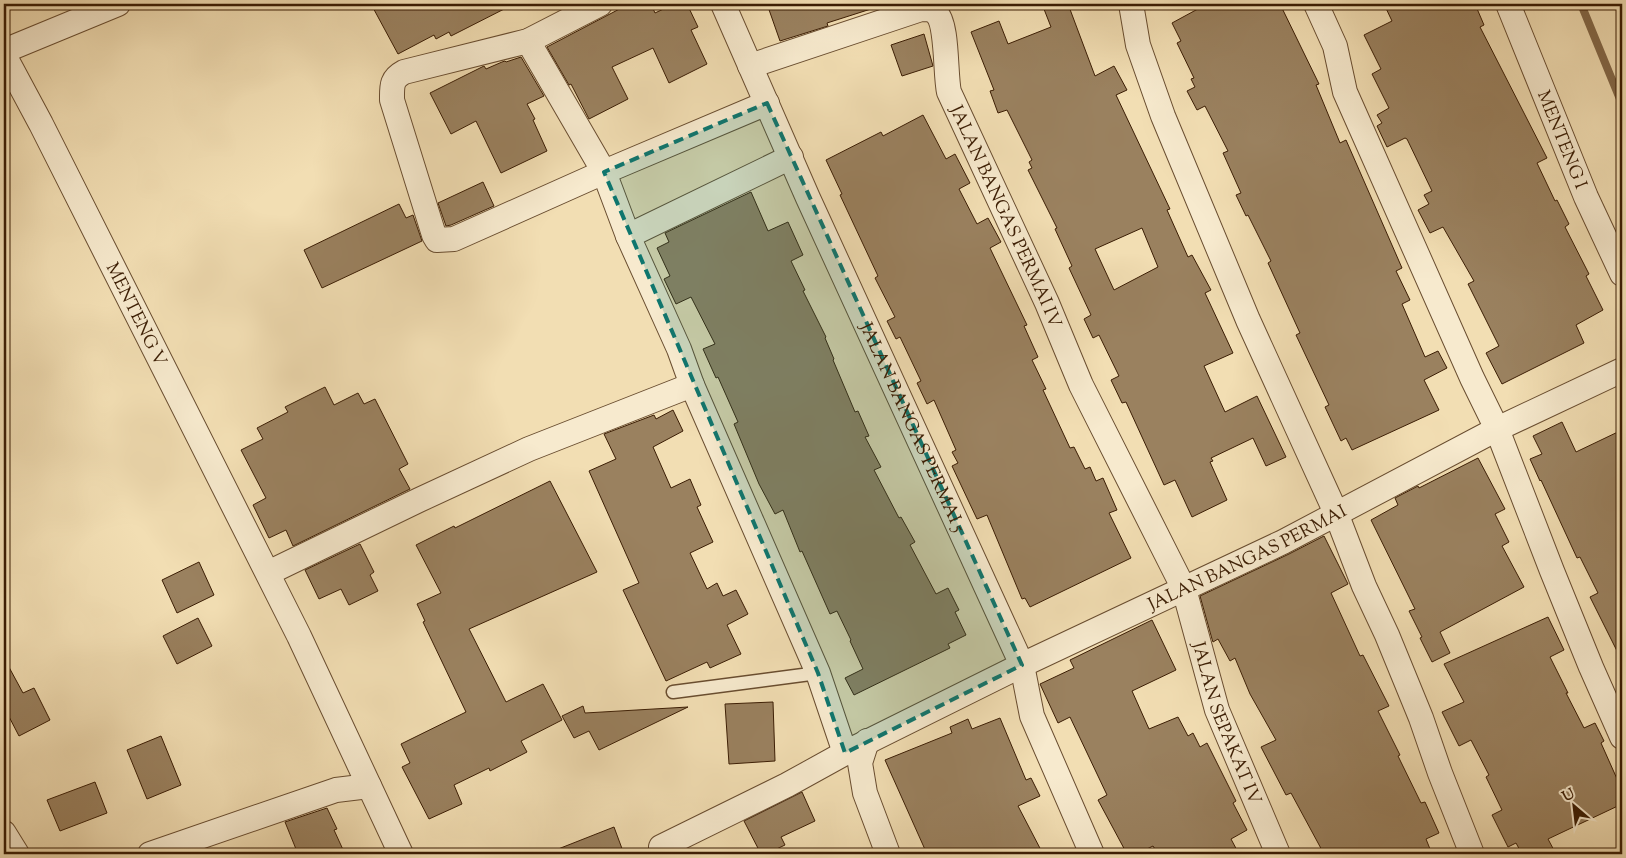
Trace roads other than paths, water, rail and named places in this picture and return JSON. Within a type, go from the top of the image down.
[{"type":"street","points":[[4,53],[118,4]]},
{"type":"street","points":[[600,4],[528,41],[404,72],[396,76],[392,88],[392,100],[437,240],[454,239],[604,172],[767,104]]},
{"type":"street","name":"JALAN BANGAS PERMAI 5","points":[[723,4],[1022,665],[1032,716],[1092,854]]},
{"type":"street","points":[[1131,4],[1138,45],[1163,116],[1248,320],[1336,513],[1364,586],[1421,718],[1440,773],[1472,854]]},
{"type":"street","points":[[1316,4],[1335,46],[1345,92],[1468,370],[1497,429],[1552,570],[1622,737]]},
{"type":"street","name":"MENTENG I","points":[[1508,4],[1586,197],[1622,274]]},
{"type":"street","name":"JALAN BANGAS PERMAI IV","points":[[750,66],[922,9],[935,12],[939,17],[947,53],[949,92],[1047,303],[1081,385],[1184,589]]},
{"type":"street","points":[[528,41],[604,172],[628,236],[679,349],[692,385],[818,673],[845,753]]},
{"type":"street","name":"MENTENG V","points":[[4,53],[268,573],[401,854]]},
{"type":"street","points":[[628,236],[791,157]]},
{"type":"street","name":"JALAN BANGAS PERMAI","points":[[661,847],[787,785],[867,740],[1282,542],[1497,429],[1622,370]]},
{"type":"street","points":[[268,573],[529,449],[692,385]]},
{"type":"street","name":"JALAN SEPAKAT IV","points":[[1184,589],[1217,710],[1278,854]]},
{"type":"street","points":[[867,740],[860,763],[865,793],[888,854]]},
{"type":"street","points":[[150,854],[327,793],[369,786]]},
{"type":"street","points":[[4,834],[17,854]]},
{"type":"lane","points":[[673,692],[818,673]]},
{"type":"waterway","points":[[1581,4],[1622,104]]}]
